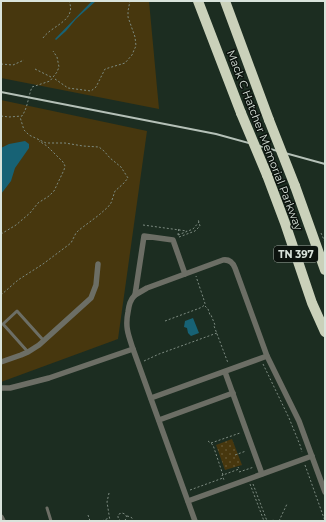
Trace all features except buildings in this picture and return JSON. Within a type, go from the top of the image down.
[{"type":"highway","name":"Mack C Hatcher Memorial Parkway","points":[[198,1],[241,113],[267,175],[293,244],[312,303],[325,332]]},
{"type":"highway","name":"Mack C Hatcher Memorial Parkway","points":[[225,1],[325,270]]},
{"type":"street","points":[[135,295],[144,236],[173,240],[185,274]]},
{"type":"street","points":[[195,521],[138,364],[127,331],[126,321],[130,302],[135,295],[147,288],[225,260],[232,263],[236,268],[267,356],[294,409],[325,492]]},
{"type":"street","points":[[1,362],[28,352],[44,341],[91,298],[96,285],[98,264]]},
{"type":"street","points":[[1,392],[10,388],[49,378],[133,349]]},
{"type":"street","points":[[151,398],[267,356]]},
{"type":"street","points":[[228,371],[232,393],[262,474]]},
{"type":"street","points":[[1,388],[10,388]]},
{"type":"street","points":[[159,420],[232,393]]},
{"type":"street","points":[[188,501],[312,456]]},
{"type":"street","points":[[1,517],[3,521]]},
{"type":"lane","points":[[28,352],[3,324],[17,311],[44,341]]},
{"type":"lane","points":[[47,508],[51,521]]},
{"type":"path","points":[[43,38],[68,17],[71,11],[69,1]]},
{"type":"path","points":[[55,79],[68,88],[91,91],[96,88],[105,69],[125,63],[132,55],[136,46],[128,17],[130,1]]},
{"type":"path","points":[[20,117],[27,107],[32,87],[50,81],[57,72],[59,67],[57,57],[53,51]]},
{"type":"path","points":[[1,64],[12,65],[24,60]]},
{"type":"path","points":[[35,69],[52,77]]},
{"type":"path","points":[[1,116],[20,117]]},
{"type":"path","points":[[1,295],[18,280],[71,243],[79,230],[108,207],[115,191],[128,178],[120,167],[99,147],[66,143],[46,143],[29,135],[24,130],[20,117]]},
{"type":"path","points":[[1,234],[16,226],[38,202],[54,192],[64,170],[65,166],[60,158],[37,139]]},
{"type":"path","points":[[179,227],[177,238],[196,230],[200,226],[198,219]]},
{"type":"path","points":[[178,234],[193,229],[199,222]]},
{"type":"path","points":[[143,225],[186,231]]},
{"type":"path","points":[[194,271],[204,299],[204,305],[208,309],[215,326],[228,371]]},
{"type":"path","points":[[165,321],[200,308],[204,305]]},
{"type":"path","points":[[138,364],[159,354],[217,333]]},
{"type":"path","points":[[261,359],[293,427],[325,521]]},
{"type":"path","points":[[211,443],[246,430]]},
{"type":"path","points":[[208,441],[213,445],[226,487]]},
{"type":"path","points":[[235,455],[253,449]]},
{"type":"path","points":[[239,472],[259,466]]},
{"type":"path","points":[[223,474],[239,469],[238,467]]},
{"type":"path","points":[[185,492],[223,478]]},
{"type":"path","points":[[250,479],[268,521],[275,521]]},
{"type":"path","points":[[250,479],[264,521]]},
{"type":"path","points":[[109,493],[107,502],[110,521]]},
{"type":"path","points":[[279,521],[287,504]]},
{"type":"path","points":[[121,521],[118,517],[119,514],[124,513],[131,517],[134,521]]},
{"type":"path","points":[[88,515],[90,521]]},
{"type":"path","points":[[124,521],[127,516]]},
{"type":"path","points":[[102,521],[109,518]]},
{"type":"shaded area","points":[[1,1],[149,1],[159,109],[1,78]]},
{"type":"shaded area","points":[[1,100],[147,131],[118,339],[1,382]]},
{"type":"shaded area","points":[[232,439],[242,465],[225,470],[216,445]]},
{"type":"water","points":[[92,1],[96,1],[56,40],[55,39]]},
{"type":"water","points":[[25,141],[29,144],[29,148],[15,168],[11,181],[1,194],[1,148],[9,144]]},
{"type":"water","points":[[193,318],[199,333],[191,336],[188,333],[187,328],[184,327],[185,321]]},
{"type":"railway","points":[[1,92],[216,134],[325,164]]}]
